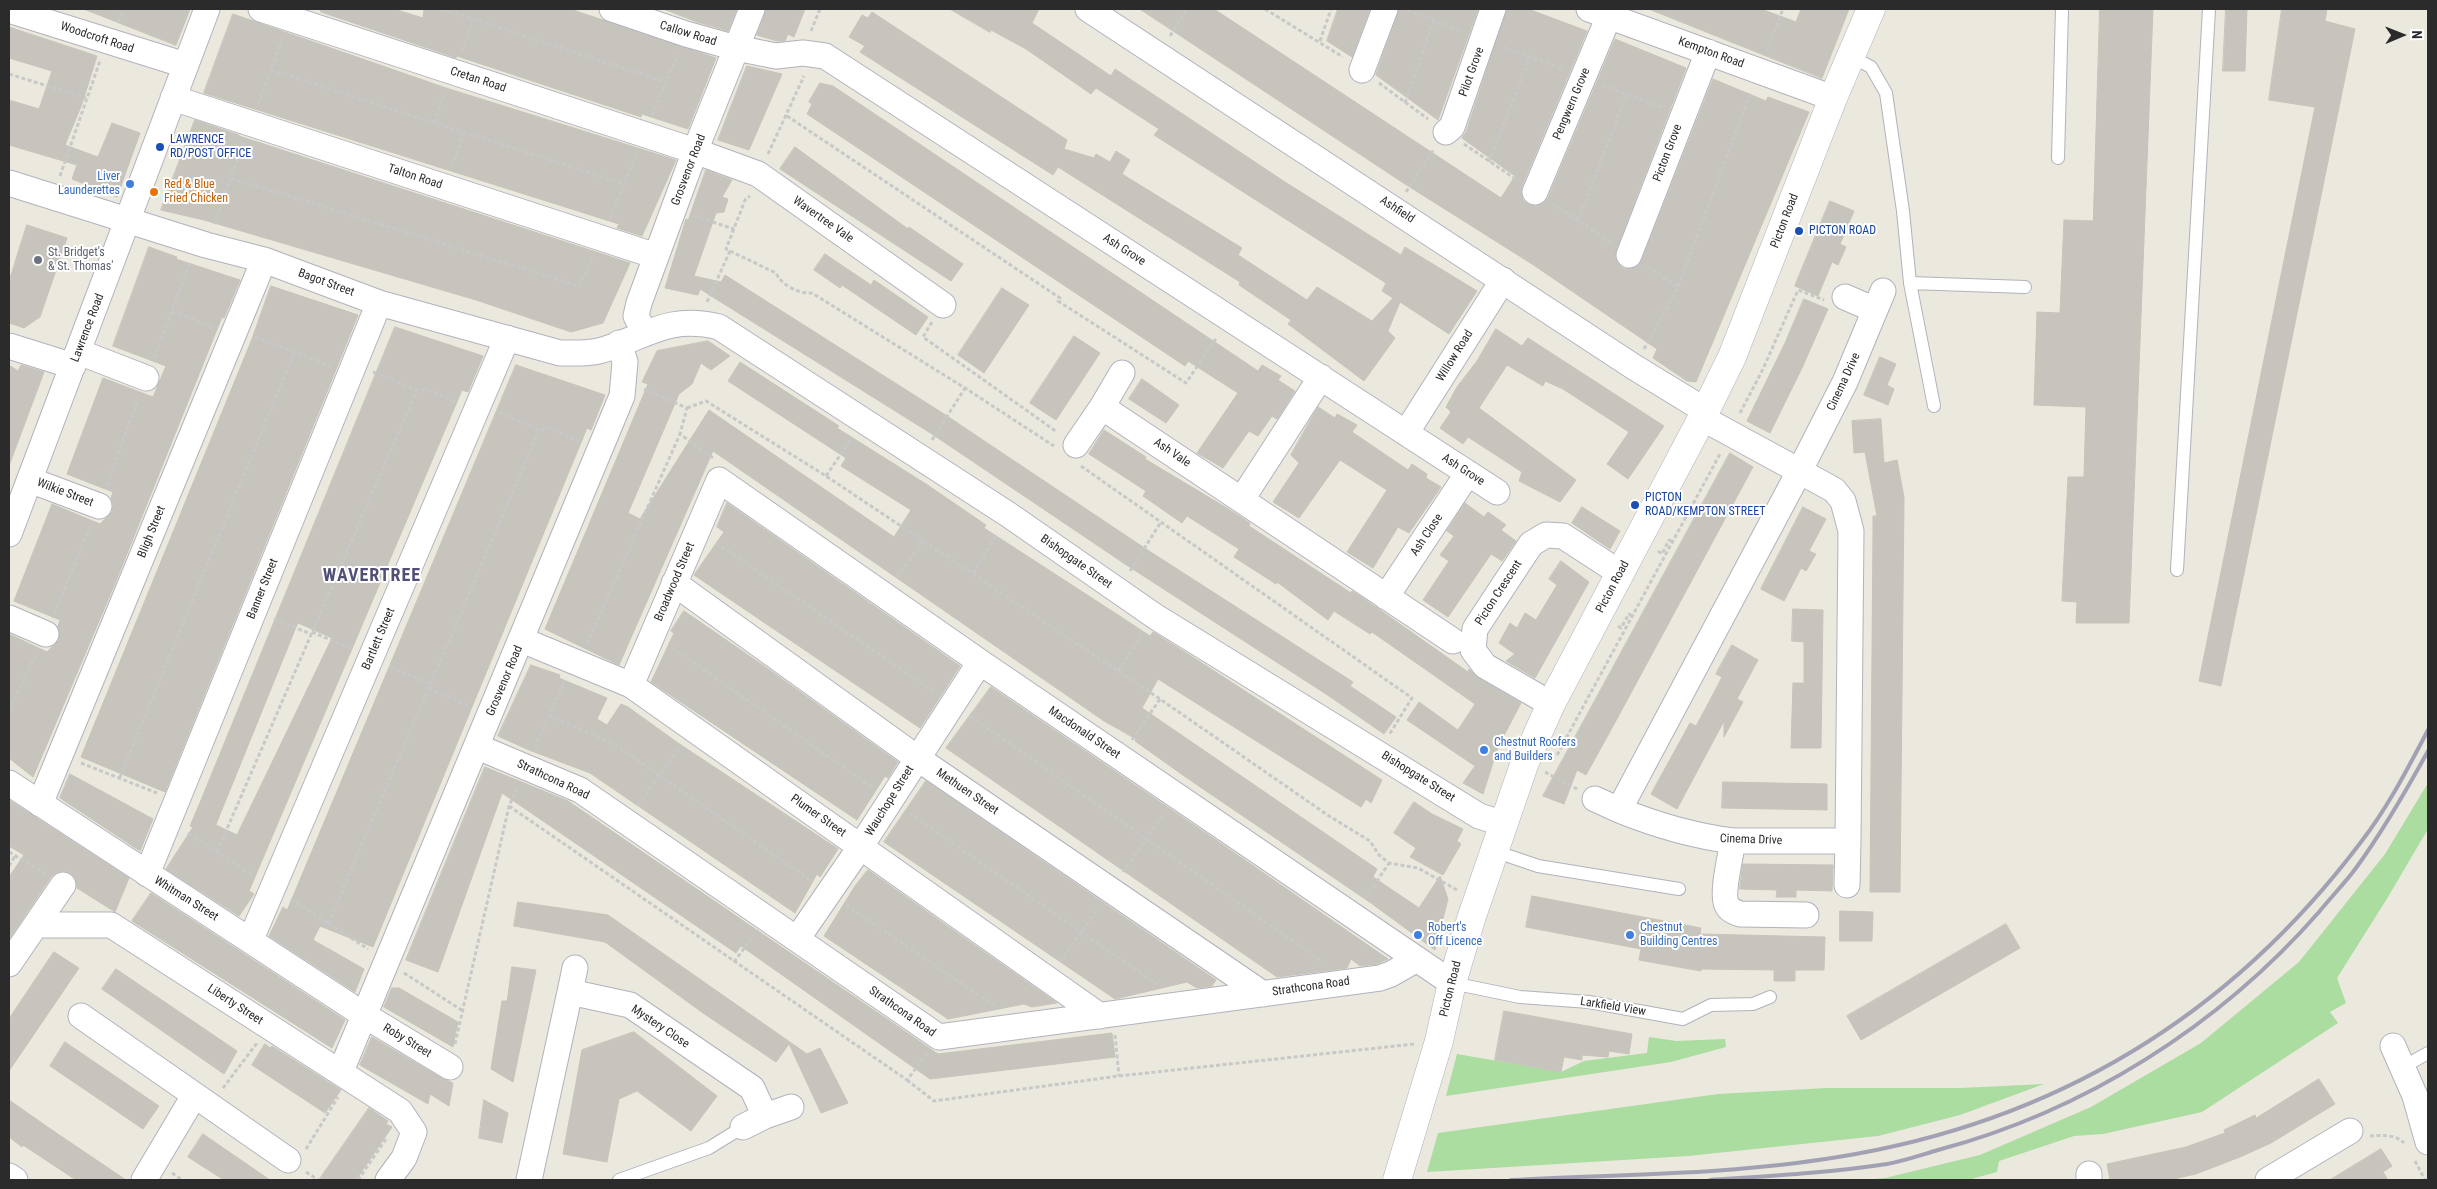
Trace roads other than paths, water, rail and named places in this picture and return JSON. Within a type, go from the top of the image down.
[{"type":"main road","name":"Picton Road","points":[[1397,1180],[1439,1041],[1452,983],[1477,901],[1525,762],[1551,704],[1704,414],[1732,357],[1833,98],[1871,9]]},
{"type":"street","name":"Lawrence Road","points":[[10,531],[207,9]]},
{"type":"street","name":"Cretan Road","points":[[261,9],[695,151]]},
{"type":"street","name":"Grosvenor Road","points":[[644,332],[636,316],[639,303],[695,151],[752,9]]},
{"type":"street","name":"Ashfield","points":[[1088,9],[1394,208],[1704,414]]},
{"type":"street","points":[[1362,70],[1385,9]]},
{"type":"street","name":"Pilot Grove","points":[[1446,132],[1452,127],[1494,9]]},
{"type":"street","name":"Woodcroft Road","points":[[9,10],[106,42],[185,65]]},
{"type":"street","name":"Callow Road","points":[[619,10],[686,34],[736,48]]},
{"type":"street","name":"Kempton Road","points":[[1599,12],[1833,98]]},
{"type":"street","name":"Pengwern Grove","points":[[1535,192],[1584,77],[1599,12]]},
{"type":"street","name":"Ash Grove","points":[[736,48],[776,56],[812,54],[825,56],[1497,492]]},
{"type":"street","name":"Picton Grove","points":[[1629,254],[1708,52]]},
{"type":"street","name":"Talton Road","points":[[174,98],[656,256]]},
{"type":"street","name":"Wavertree Vale","points":[[695,151],[763,177],[943,305]]},
{"type":"street","name":"Bagot Street","points":[[9,183],[197,242],[264,260],[379,303],[560,353],[585,354],[619,343],[644,332]]},
{"type":"street","name":"Bligh Street","points":[[40,804],[264,260]]},
{"type":"street","name":"Willow Road","points":[[1406,433],[1503,280]]},
{"type":"street","name":"Cinema Drive","points":[[1846,297],[1879,300],[1845,382],[1619,810],[1644,820],[1694,834],[1733,841],[1848,841]]},
{"type":"street","name":"Banner Street","points":[[146,874],[379,303]]},
{"type":"street","name":"Bishopgate Street","points":[[644,332],[665,325],[698,323],[719,327],[864,419],[1009,515],[1156,617],[1378,752],[1479,816],[1504,824]]},
{"type":"street","name":"Bartlett Street","points":[[251,939],[508,338]]},
{"type":"street","name":"Grosvenor Road","points":[[346,1074],[364,1015],[478,747],[622,396],[625,380],[625,362],[619,343]]},
{"type":"street","points":[[9,346],[76,359],[146,378]]},
{"type":"street","points":[[1069,450],[1102,407],[1122,372]]},
{"type":"street","points":[[1251,506],[1320,377]]},
{"type":"street","name":"Ash Vale","points":[[1102,407],[1453,641]]},
{"type":"street","points":[[1704,414],[1834,490],[1843,501],[1851,531],[1847,885]]},
{"type":"street","name":"Ash Close","points":[[1386,597],[1468,473]]},
{"type":"street","name":"Wilkie Street","points":[[30,480],[99,506]]},
{"type":"street","name":"Broadwood Street","points":[[631,685],[719,480]]},
{"type":"street","name":"Macdonald Street","points":[[719,480],[980,662],[1452,983]]},
{"type":"street","name":"Picton Crescent","points":[[1551,704],[1485,666],[1472,650],[1474,629],[1530,544],[1546,535],[1563,536],[1620,573]]},
{"type":"street","name":"Methuen Street","points":[[674,583],[917,758],[1263,994]]},
{"type":"street","points":[[9,618],[46,634]]},
{"type":"street","name":"Plumer Street","points":[[522,640],[631,685],[1107,1015]]},
{"type":"street","name":"Wauchope Street","points":[[797,939],[862,846],[980,662]]},
{"type":"street","name":"Strathcona Road","points":[[478,747],[580,790],[939,1037],[1351,982],[1391,974],[1417,959]]},
{"type":"street","name":"Whitman Street","points":[[9,783],[146,874],[251,939],[364,1015]]},
{"type":"street","points":[[1595,799],[1619,810]]},
{"type":"street","points":[[1733,841],[1725,896],[1726,905],[1732,911],[1740,914],[1806,915]]},
{"type":"street","points":[[9,964],[63,885]]},
{"type":"street","name":"Liberty Street","points":[[37,925],[111,925],[346,1074],[408,1123],[404,1158],[388,1180]]},
{"type":"street","name":"Mystery Close","points":[[529,1180],[572,980],[630,1006],[752,1088],[754,1122]]},
{"type":"street","name":"Roby Street","points":[[364,1015],[450,1067]]},
{"type":"street","points":[[81,1016],[194,1096],[298,1163]]},
{"type":"street","points":[[2398,1056],[2415,1096],[2417,1149]]},
{"type":"street","points":[[144,1180],[194,1096]]},
{"type":"street","points":[[754,1122],[791,1107]]},
{"type":"street","points":[[2268,1180],[2350,1131]]},
{"type":"street","points":[[9,1176],[15,1180]]},
{"type":"lane","points":[[2058,158],[2062,9]]},
{"type":"lane","points":[[2177,570],[2209,9]]},
{"type":"lane","points":[[1852,57],[1871,67],[1886,93],[1903,211],[1910,283],[1934,406]]},
{"type":"lane","points":[[1910,283],[2025,287]]},
{"type":"lane","points":[[1494,851],[1538,866],[1679,888]]},
{"type":"lane","name":"Larkfield View","points":[[1452,983],[1520,997],[1589,1002],[1683,1019],[1711,1005],[1754,1004],[1770,997]]},
{"type":"lane","points":[[2398,1056],[2428,1053]]},
{"type":"lane","points":[[619,1180],[709,1148],[754,1122]]},
{"type":"railway","points":[[1511,1180],[1716,1171],[1838,1157],[1917,1141],[1993,1118],[2064,1088],[2131,1052],[2195,1009],[2254,960],[2310,904],[2371,829],[2389,801],[2428,730]]},
{"type":"railway","points":[[1710,1180],[1843,1170],[1906,1160],[1992,1133],[2045,1112],[2097,1088],[2146,1059],[2193,1027],[2238,992],[2280,953],[2319,912],[2352,874],[2366,854],[2394,811],[2428,751]]},
{"type":"place","name":"LAWRENCE RD/POST OFFICE","points":[[160,147]]},
{"type":"place","name":"Liver Launderettes","points":[[130,184]]},
{"type":"place","name":"Red & Blue Fried Chicken","points":[[154,192]]},
{"type":"place","name":"PICTON ROAD","points":[[1799,231]]},
{"type":"place","name":"St. Bridget's & St. Thomas'","points":[[38,260]]},
{"type":"place","name":"PICTON ROAD/KEMPTON STREET","points":[[1635,505]]},
{"type":"place","name":"Chestnut Roofers and Builders","points":[[1484,750]]},
{"type":"place","name":"Robert's Off Licence","points":[[1418,935]]},
{"type":"place","name":"Chestnut Building Centres","points":[[1630,935]]},
{"type":"district","name":"WAVERTREE","points":[[372,576]]}]
